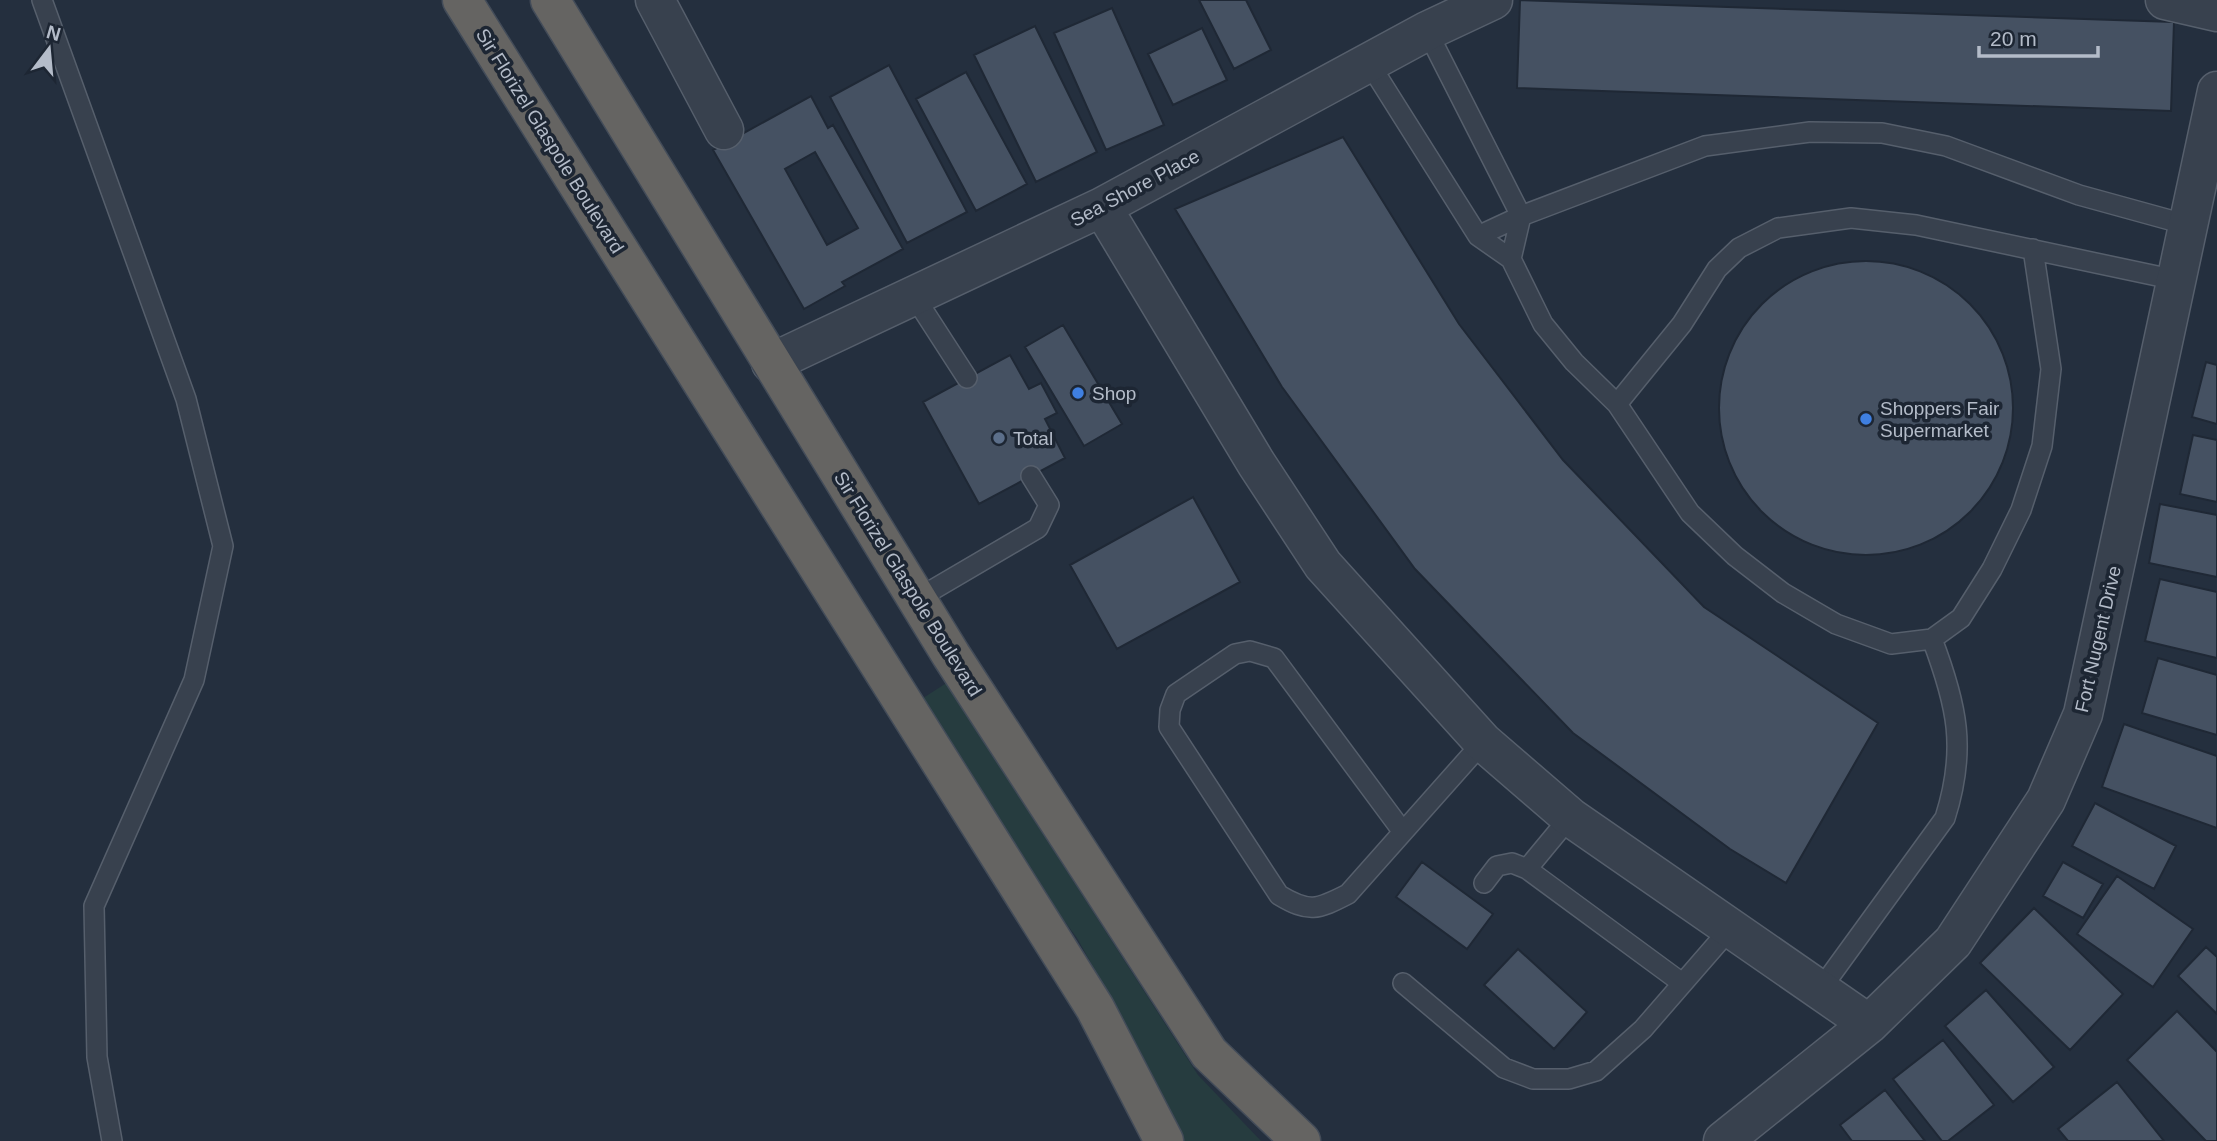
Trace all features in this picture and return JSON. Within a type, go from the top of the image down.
[{"type":"highway","name":"Sir Florizel Glaspole Boulevard","points":[[462,0],[1096,1008],[1164,1141]]},
{"type":"highway","name":"Sir Florizel Glaspole Boulevard","points":[[550,0],[916,599],[1209,1053],[1301,1141]]},
{"type":"street","points":[[655,0],[724,130]]},
{"type":"street","name":"Sea Shore Place","points":[[771,363],[1102,207],[1427,31],[1493,0]]},
{"type":"street","points":[[2165,0],[2217,12]]},
{"type":"street","name":"Fort Nugent Drive","points":[[1723,1141],[1869,1024],[1953,942],[2046,800],[2083,714],[2217,91]]},
{"type":"street","points":[[1102,207],[1256,463],[1323,565],[1482,742],[1570,817],[1729,930],[1869,1024]]},
{"type":"lane","points":[[41,0],[186,399],[223,546],[194,680],[94,906],[97,1057],[112,1141]]},
{"type":"lane","points":[[1427,31],[1521,216],[1511,259]]},
{"type":"lane","points":[[1368,63],[1478,236],[1511,259],[1543,324],[1574,362],[1616,404],[1690,513],[1735,556],[1783,593],[1836,624],[1891,644],[1932,639],[1961,618],[1992,569],[2021,510],[2042,446],[2051,369],[2034,249]]},
{"type":"lane","points":[[1478,236],[1521,216],[1705,146],[1810,132],[1882,133],[1946,146],[2079,195],[2188,225]]},
{"type":"lane","points":[[1616,404],[1682,324],[1717,269],[1739,248],[1778,228],[1851,218],[1916,225],[2176,280]]},
{"type":"lane","points":[[914,296],[967,378]]},
{"type":"lane","points":[[916,599],[1038,528],[1049,505],[1031,475]]},
{"type":"lane","points":[[1821,990],[1945,818],[1956,785],[1958,742],[1952,691],[1932,639]]},
{"type":"lane","points":[[1403,832],[1274,658],[1250,651],[1235,654],[1176,694],[1170,710],[1169,727],[1279,895],[1301,908],[1322,907],[1348,894],[1403,832],[1482,742]]},
{"type":"lane","points":[[1527,869],[1570,817]]},
{"type":"lane","points":[[1484,883],[1497,866],[1513,863],[1527,869],[1682,984]]},
{"type":"lane","points":[[1403,983],[1504,1068],[1533,1079],[1569,1079],[1596,1071],[1643,1029],[1729,930]]},
{"type":"green space","points":[[951,680],[1034,820],[1198,1075],[1261,1141],[1181,1141],[1140,1051],[1077,938],[1015,855],[957,751],[917,702]]},
{"type":"building","points":[[1199,0],[1246,0],[1271,50],[1234,69]]},
{"type":"building","points":[[1520,0],[2174,22],[2171,111],[1517,88]]},
{"type":"building","points":[[1112,8],[1164,125],[1106,150],[1054,33]]},
{"type":"building","points":[[1035,26],[1097,152],[1036,182],[974,55]]},
{"type":"building","points":[[1202,28],[1227,80],[1173,105],[1148,54]]},
{"type":"building","points":[[889,65],[967,212],[907,243],[830,97]]},
{"type":"building","points":[[966,72],[1027,184],[976,211],[916,99]]},
{"type":"building","points":[[811,96],[828,128],[833,125],[903,249],[842,282],[845,286],[804,309],[713,150]],"holes":[[[815,152],[858,228],[827,245],[785,169]]]},
{"type":"building","points":[[1343,137],[1459,324],[1563,460],[1704,607],[1878,723],[1786,883],[1730,849],[1573,733],[1415,569],[1282,387],[1175,209]]},
{"type":"building","name":"Shoppers Fair Supermarket","points":[[1866,261],[1895,264],[1922,272],[1948,286],[1970,304],[1988,326],[2002,352],[2010,379],[2013,408],[2010,437],[2002,464],[1988,490],[1970,512],[1948,530],[1922,544],[1895,552],[1866,555],[1837,552],[1810,544],[1784,530],[1762,512],[1744,490],[1730,464],[1722,437],[1719,408],[1722,379],[1730,352],[1744,326],[1762,304],[1784,286],[1810,272],[1837,264]]},
{"type":"building","name":"Shop","points":[[1063,325],[1122,424],[1084,446],[1025,347]]},
{"type":"building","name":"Total","points":[[1010,355],[1029,389],[1041,383],[1057,413],[1045,419],[1065,458],[979,504],[923,402]]},
{"type":"building","points":[[2206,362],[2217,365],[2217,424],[2192,417]]},
{"type":"building","points":[[2193,435],[2217,440],[2217,502],[2180,494]]},
{"type":"building","points":[[1193,497],[1240,582],[1117,649],[1070,565]]},
{"type":"building","points":[[2160,504],[2217,515],[2217,577],[2149,563]]},
{"type":"building","points":[[2160,579],[2217,592],[2217,658],[2145,641]]},
{"type":"building","points":[[2158,658],[2217,675],[2217,735],[2142,713]]},
{"type":"building","points":[[2124,724],[2217,756],[2217,828],[2102,787]]},
{"type":"building","points":[[2095,803],[2176,846],[2154,889],[2072,846]]},
{"type":"building","points":[[1422,862],[1493,914],[1467,949],[1396,897]]},
{"type":"building","points":[[2063,862],[2103,884],[2083,918],[2043,896]]},
{"type":"building","points":[[2117,876],[2193,929],[2153,987],[2077,934]]},
{"type":"building","points":[[2034,908],[2123,994],[2070,1050],[1980,963]]},
{"type":"building","points":[[2206,947],[2217,957],[2217,1014],[2178,976]]},
{"type":"building","points":[[1518,949],[1587,1012],[1554,1049],[1484,985]]},
{"type":"building","points":[[1986,990],[2054,1067],[2013,1102],[1945,1026]]},
{"type":"building","points":[[2177,1011],[2217,1052],[2217,1141],[2206,1141],[2127,1060]]},
{"type":"building","points":[[1943,1040],[1994,1105],[1948,1141],[1942,1141],[1893,1079]]},
{"type":"building","points":[[2117,1082],[2164,1141],[2068,1141],[2058,1129]]},
{"type":"building","points":[[1885,1090],[1925,1141],[1852,1141],[1840,1125]]},
{"type":"place","name":"Shop","points":[[1078,393]]},
{"type":"place","name":"Shoppers Fair Supermarket","points":[[1866,419]]},
{"type":"place","name":"Total","points":[[999,438]]}]
